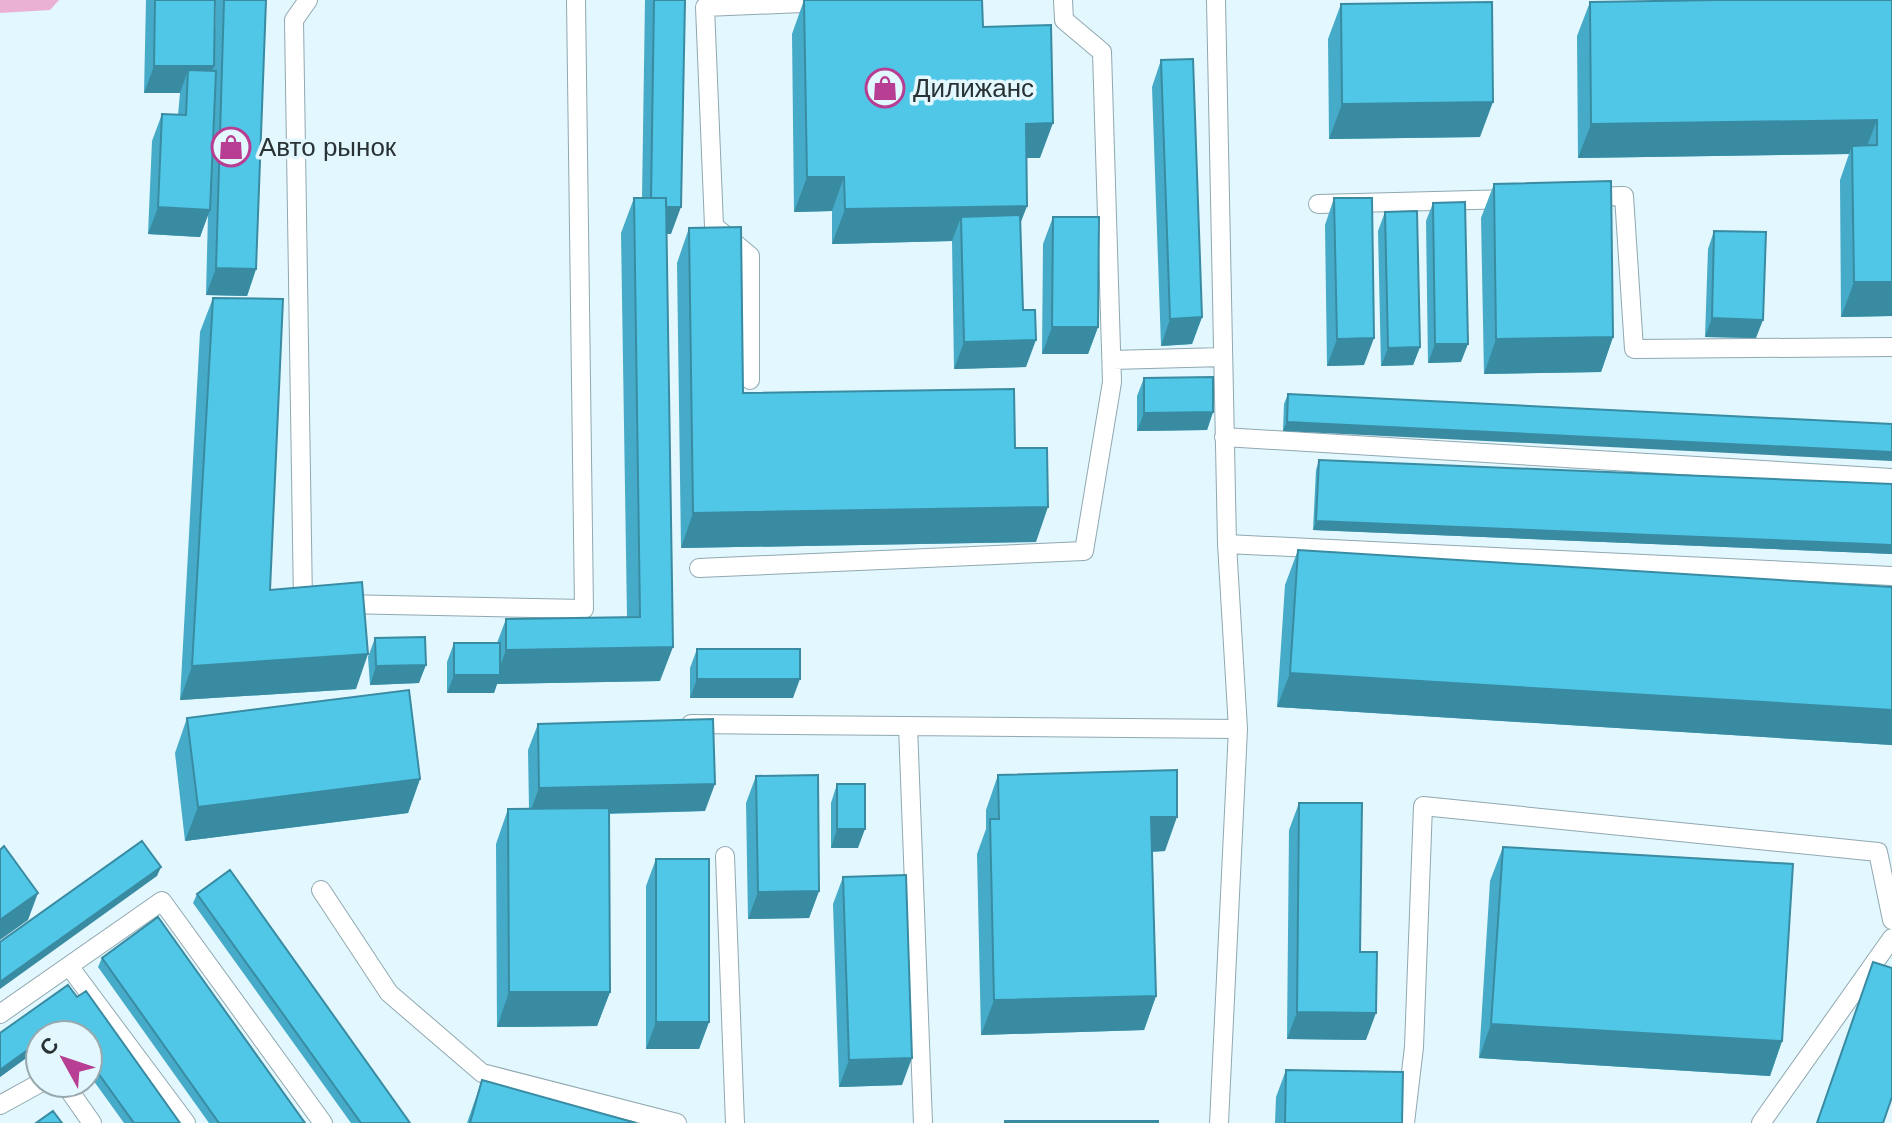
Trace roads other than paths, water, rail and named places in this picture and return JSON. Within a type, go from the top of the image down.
[{"type":"lane","points":[[308,0],[294,20],[303,603],[584,609],[576,0]]},
{"type":"lane","points":[[750,380],[750,256],[714,226],[705,7],[874,0]]},
{"type":"lane","points":[[699,568],[1084,551],[1112,382],[1102,52],[1064,20],[1063,0]]},
{"type":"lane","points":[[1216,0],[1227,544],[1238,729],[1219,1123]]},
{"type":"lane","points":[[1563,197],[1624,196],[1634,349],[1892,347]]},
{"type":"lane","points":[[1318,204],[1532,198]]},
{"type":"lane","points":[[1112,360],[1223,357]]},
{"type":"lane","points":[[1224,437],[1892,478]]},
{"type":"lane","points":[[1227,544],[1892,576]]},
{"type":"lane","points":[[689,724],[1238,729]]},
{"type":"lane","points":[[908,726],[923,1123]]},
{"type":"lane","points":[[1405,1123],[1414,1047],[1423,806],[1878,852],[1892,920]]},
{"type":"lane","points":[[725,856],[735,1123]]},
{"type":"lane","points":[[321,890],[389,993],[482,1073],[677,1123]]},
{"type":"lane","points":[[0,1014],[162,901],[323,1123]]},
{"type":"lane","points":[[1761,1123],[1892,938]]},
{"type":"lane","points":[[69,966],[186,1123]]},
{"type":"lane","points":[[0,1105],[24,1092]]},
{"type":"lane","points":[[75,1099],[92,1123]]},
{"type":"place","name":"Дилижанс","points":[[885,88]]},
{"type":"place","name":"Авто рынок","points":[[231,147]]}]
